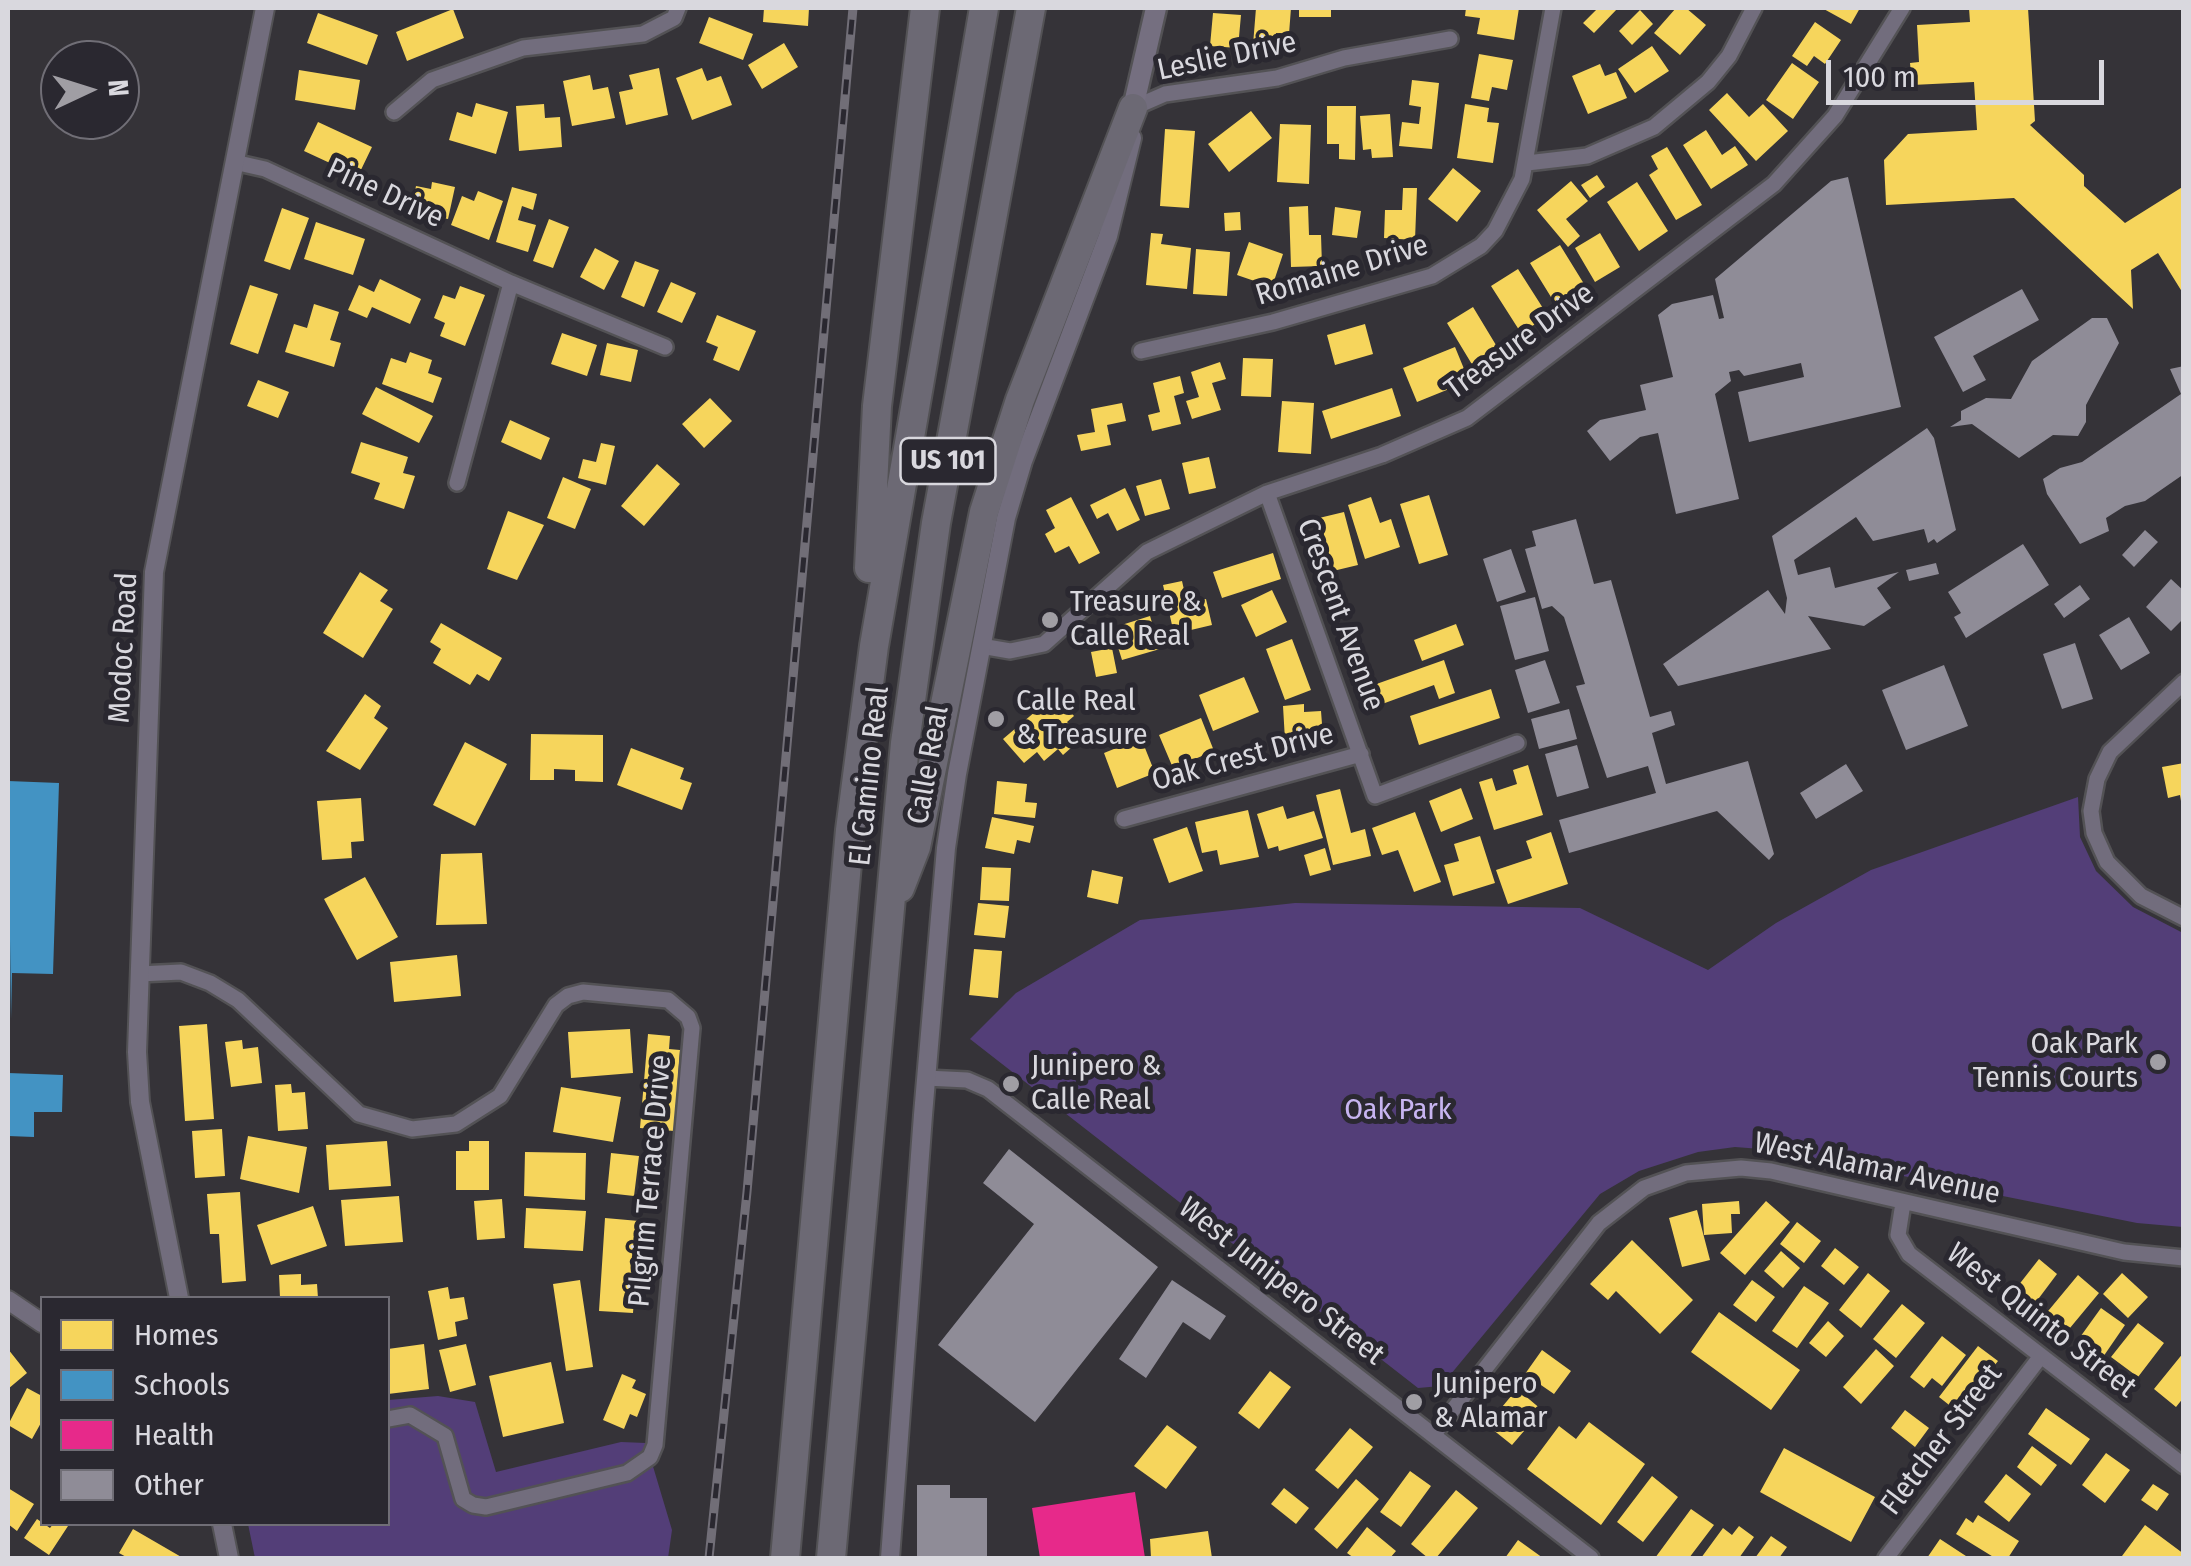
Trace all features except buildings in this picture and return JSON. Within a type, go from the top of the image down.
[{"type":"highway","points":[[850,830],[878,406],[925,8]]},
{"type":"highway","name":"El Camino Real","points":[[785,1558],[850,830],[890,534],[984,8]]},
{"type":"highway","name":"El Camino Real","points":[[831,1558],[905,743],[936,523],[1031,8]]},
{"type":"highway","points":[[888,918],[916,847],[984,512],[1020,400],[1133,108]]},
{"type":"main road","name":"Calle Real","points":[[1133,108],[1156,8]]},
{"type":"street","name":"Modoc Road","points":[[179,1296],[140,1102],[139,974],[154,572],[265,8]]},
{"type":"street","points":[[394,112],[432,80],[524,48],[643,34],[674,18],[678,8]]},
{"type":"street","name":"Romaine Drive","points":[[1141,351],[1326,308],[1453,266],[1495,231],[1513,201],[1526,163],[1553,8]]},
{"type":"street","points":[[1526,163],[1587,156],[1654,127],[1708,82],[1729,56],[1754,8]]},
{"type":"street","name":"Treasure Drive","points":[[981,646],[1010,651],[1044,644],[1147,552],[1268,493],[1382,455],[1467,418],[1774,184],[1834,116],[1902,8]]},
{"type":"street","name":"Leslie Drive","points":[[1133,108],[1165,94],[1277,78],[1390,48],[1450,39]]},
{"type":"street","name":"Calle Real","points":[[890,1558],[946,848],[1006,518],[1022,461],[1122,192],[1133,108]]},
{"type":"street","name":"Pine Drive","points":[[234,162],[265,169],[511,283],[666,347]]},
{"type":"street","points":[[457,483],[511,283]]},
{"type":"street","name":"Crescent Avenue","points":[[1268,493],[1361,754]]},
{"type":"street","points":[[2184,682],[2110,752],[2097,780],[2091,811],[2094,833],[2107,862],[2141,896],[2184,918]]},
{"type":"street","name":"Oak Crest Drive","points":[[1124,820],[1361,754],[1375,796],[1517,743]]},
{"type":"street","name":"Pilgrim Terrace Drive","points":[[139,974],[181,972],[210,982],[238,1000],[358,1114],[412,1128],[456,1124],[500,1096],[556,1005],[568,996],[583,992],[668,1000],[688,1016],[692,1028],[655,1445],[650,1457],[628,1473],[486,1507],[463,1499],[444,1436],[410,1415],[390,1419]]},
{"type":"street","name":"West Junipero Street","points":[[926,1078],[967,1080],[988,1089],[1591,1558]]},
{"type":"street","name":"West Alamar Avenue","points":[[1434,1434],[1600,1223],[1644,1188],[1686,1173],[1741,1168],[2124,1252],[2184,1258]]},
{"type":"street","name":"West Quinto Street","points":[[1902,1203],[1898,1235],[1902,1246],[2184,1466]]},
{"type":"street","points":[[8,1300],[40,1321]]},
{"type":"street","name":"Fletcher Street","points":[[1886,1558],[2041,1356]]},
{"type":"street","points":[[222,1526],[229,1558]]},
{"type":"green space","name":"Oak Park","points":[[2078,797],[2080,837],[2096,871],[2133,907],[2183,933],[2183,1227],[2137,1223],[1774,1150],[1735,1147],[1698,1152],[1639,1171],[1600,1194],[1441,1386],[1418,1388],[970,1039],[1016,993],[1140,920],[1295,903],[1580,908],[1708,970],[1776,923],[1871,870]]},
{"type":"green space","points":[[438,1396],[475,1402],[496,1472],[621,1442],[646,1443],[672,1530],[668,1558],[255,1558],[248,1526],[390,1526],[390,1400]]},
{"type":"railway","points":[[709,1558],[747,1192],[853,8]]},
{"type":"place","name":"Treasure & Calle Real","points":[[1050,620]]},
{"type":"place","name":"Calle Real & Treasure","points":[[996,719]]},
{"type":"place","name":"Oak Park Tennis Courts","points":[[2158,1062]]},
{"type":"place","name":"Junipero & Calle Real","points":[[1011,1084]]},
{"type":"place","name":"Junipero & Alamar","points":[[1414,1402]]}]
